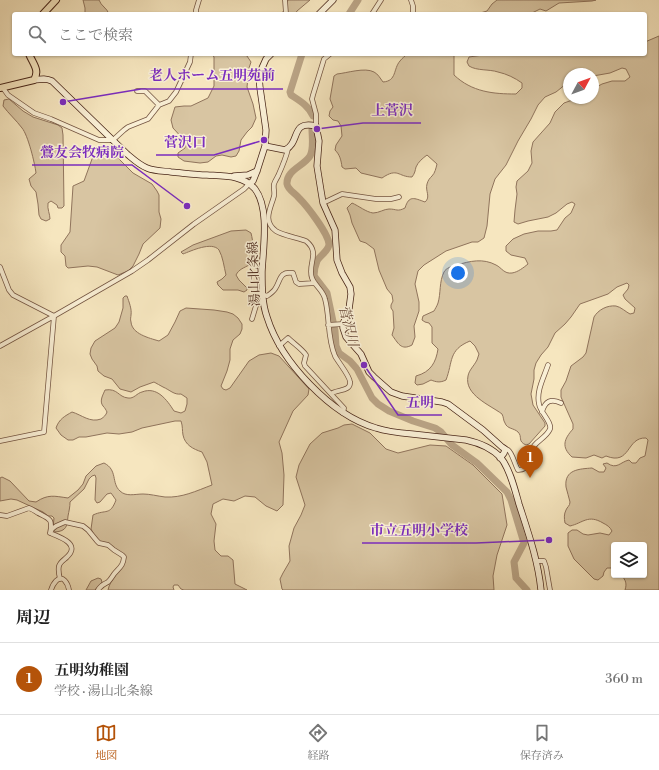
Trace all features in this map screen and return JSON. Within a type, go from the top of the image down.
[{"type":"main road","points":[[45,12],[56,0]]},
{"type":"main road","points":[[321,12],[333,0]]},
{"type":"main road","points":[[30,56],[36,67],[36,76],[34,80]]},
{"type":"main road","points":[[231,176],[249,184],[257,171],[265,146],[266,130],[259,77],[262,68],[270,56]]},
{"type":"main road","points":[[36,71],[42,79]]},
{"type":"main road","points":[[1,88],[34,80],[48,79],[52,81],[137,162],[157,171],[231,176],[248,175],[257,171]]},
{"type":"main road","points":[[265,146],[282,150],[288,149],[302,126],[309,124],[316,126],[319,141],[317,166],[323,203],[335,230],[337,260],[342,274],[350,287],[351,294],[349,309],[340,324],[346,337],[361,354],[369,372],[374,378],[392,392],[402,396],[448,404],[483,430],[505,449],[500,458]]},
{"type":"main road","name":"湯山北条線","points":[[249,184],[258,194],[262,204],[264,220],[262,274],[264,308],[279,346],[292,364],[329,402],[343,413],[364,424],[389,431],[466,440],[478,443],[490,449],[500,458],[508,471],[536,561],[541,590]]},
{"type":"street","points":[[196,12],[199,0]]},
{"type":"street","points":[[285,0],[286,12]]},
{"type":"street","points":[[373,12],[381,0]]},
{"type":"street","points":[[411,0],[413,12]]},
{"type":"street","points":[[1,88],[8,95],[34,113],[99,140],[113,140],[128,127],[148,119],[159,105],[169,101],[176,92],[192,56]]},
{"type":"street","points":[[316,126],[316,114],[312,99],[324,59],[328,56]]},
{"type":"street","points":[[137,92],[145,91],[159,105]]},
{"type":"street","points":[[288,149],[287,155],[274,185],[275,192],[269,214],[269,220],[270,224],[277,232],[306,241],[312,247],[314,255],[311,271],[312,276],[325,297],[335,355],[350,380],[350,386],[347,389],[334,391],[331,394]]},
{"type":"street","points":[[0,346],[132,271],[249,184]]},
{"type":"street","points":[[323,203],[342,194],[376,199],[391,199],[399,197]]},
{"type":"street","points":[[0,267],[9,290],[13,295],[54,316]]},
{"type":"street","points":[[252,319],[258,299],[258,293],[268,296],[278,284],[280,277],[287,273],[293,273],[296,282],[299,284],[315,283]]},
{"type":"street","points":[[0,441],[44,432],[54,316]]},
{"type":"street","points":[[329,325],[340,324]]},
{"type":"street","points":[[279,346],[288,338],[300,350],[303,351],[306,356],[304,363],[305,366],[344,408],[343,413]]},
{"type":"street","points":[[505,449],[511,452],[518,470],[525,469],[531,462],[530,454],[532,449],[549,430],[549,423],[539,404],[539,394],[548,366]]},
{"type":"street","points":[[542,412],[543,407],[548,402],[556,400],[560,403]]},
{"type":"street","points":[[0,515],[7,516],[29,508],[44,515],[51,521],[52,525],[50,533]]},
{"type":"street","points":[[50,533],[52,529],[65,522],[83,526],[99,543],[108,545],[124,557],[121,568],[98,590]]},
{"type":"street","points":[[50,533],[65,539],[71,544],[72,547],[72,551],[58,568],[60,579]]},
{"type":"street","points":[[536,561],[544,560],[550,590]]},
{"type":"street","points":[[51,590],[56,580],[60,579],[67,582],[70,590]]},
{"type":"shaded area","points":[[83,0],[99,0],[108,12],[85,12]]},
{"type":"shaded area","points":[[288,0],[310,0],[296,12],[283,12]]},
{"type":"shaded area","points":[[497,0],[596,0],[559,3],[546,11],[540,9],[534,12],[484,12],[487,11]]},
{"type":"shaded area","points":[[659,36],[659,590],[625,590],[626,582],[623,578],[647,578],[647,542],[611,542],[611,568],[607,568],[603,576],[598,580],[594,579],[574,559],[568,546],[568,533],[572,530],[577,530],[588,535],[600,533],[609,535],[612,531],[606,525],[593,519],[570,526],[565,523],[564,518],[566,509],[570,505],[566,481],[570,473],[574,471],[592,468],[599,472],[604,472],[606,468],[603,464],[607,463],[616,466],[629,460],[632,463],[636,463],[640,458],[645,456],[648,440],[646,438],[635,442],[620,457],[614,458],[606,456],[602,458],[594,455],[586,458],[572,457],[566,450],[565,443],[573,429],[573,424],[561,397],[561,390],[571,366],[586,353],[594,317],[598,312],[606,307],[616,306],[630,314],[634,313],[635,308],[625,299],[623,295],[628,289],[629,285],[627,283],[617,287],[608,294],[580,304],[565,324],[555,333],[548,347],[536,363],[531,394],[533,405],[545,423],[545,426],[529,444],[526,445],[523,443],[518,432],[506,425],[502,414],[479,399],[470,389],[468,376],[479,354],[475,346],[470,341],[458,348],[452,357],[446,380],[438,382],[431,380],[417,385],[415,383],[416,376],[425,372],[432,366],[437,354],[438,349],[432,343],[432,327],[429,323],[422,320],[423,316],[434,311],[437,305],[441,280],[445,271],[448,268],[472,261],[486,261],[509,273],[518,271],[528,264],[525,258],[511,255],[506,251],[506,246],[513,239],[524,234],[538,231],[557,230],[565,218],[571,213],[575,204],[572,202],[567,204],[556,213],[548,217],[518,224],[514,222],[517,181],[528,171],[532,163],[531,151],[533,142],[550,123],[555,112],[563,104],[599,104],[599,86],[612,81],[625,81],[630,77],[626,69],[622,68],[610,73],[599,75],[599,68],[563,68],[563,86],[556,92],[545,97],[538,105],[506,165],[495,179],[490,194],[487,226],[484,238],[478,242],[472,242],[446,251],[424,265],[418,271],[415,284],[419,302],[419,311],[414,326],[415,337],[412,345],[408,347],[402,347],[392,335],[394,328],[393,311],[391,308],[393,301],[392,295],[387,289],[379,270],[374,249],[366,243],[360,241],[347,208],[352,203],[373,213],[387,209],[399,210],[405,208],[410,199],[418,199],[425,202],[428,198],[427,183],[434,173],[437,164],[427,155],[418,163],[412,177],[407,177],[398,173],[391,173],[382,178],[361,173],[356,168],[345,169],[342,167],[340,158],[335,150],[336,145],[342,136],[341,126],[338,121],[333,120],[329,116],[333,107],[330,99],[334,76],[337,74],[366,70],[377,74],[383,82],[387,81],[393,77],[398,64],[405,56],[454,56],[454,75],[461,81],[483,91],[516,94],[522,88],[522,83],[511,76],[501,73],[472,68],[467,62],[469,57],[647,56],[647,41]]},
{"type":"shaded area","points":[[213,56],[247,56],[251,62],[247,87],[256,118],[252,127],[241,140],[239,151],[236,156],[216,156],[208,162],[200,163],[184,161],[178,157],[178,153],[185,148],[185,141],[173,128],[171,120],[175,107],[191,106],[208,98],[214,86]]},
{"type":"shaded area","points":[[9,99],[33,117],[58,125],[62,128],[64,206],[62,208],[58,208],[57,205],[51,201],[48,203],[50,219],[46,221],[41,219],[39,215],[36,192],[31,186],[29,179],[36,173],[27,137],[22,128],[3,106],[4,100]]},
{"type":"shaded area","points":[[105,149],[114,154],[133,173],[152,184],[159,195],[159,212],[161,219],[160,228],[143,244],[133,266],[128,271],[118,275],[97,267],[88,266],[68,268],[66,266],[65,256],[61,252],[61,245],[70,232],[73,186],[84,181],[92,159],[98,150]]},
{"type":"shaded area","points":[[246,230],[251,233],[253,259],[249,265],[240,270],[236,275],[247,288],[244,292],[238,290],[223,290],[218,285],[217,282],[226,275],[222,256],[216,247],[212,246],[196,249],[183,254],[181,252],[193,245],[231,231]]},
{"type":"shaded area","points":[[127,296],[130,306],[131,321],[134,330],[142,335],[159,341],[168,335],[180,311],[186,308],[227,312],[238,318],[242,324],[242,329],[240,334],[233,340],[230,349],[230,360],[221,386],[223,389],[226,390],[230,388],[249,361],[259,355],[271,353],[279,356],[309,389],[308,395],[293,411],[279,442],[282,453],[284,475],[283,505],[277,511],[266,506],[255,497],[245,496],[234,501],[223,499],[213,504],[211,514],[216,524],[214,541],[215,550],[221,556],[228,556],[233,560],[235,584],[247,590],[184,590],[178,585],[174,585],[174,590],[108,590],[111,582],[125,560],[121,554],[100,543],[96,539],[91,529],[93,515],[110,510],[116,500],[111,493],[107,494],[100,502],[97,503],[95,500],[95,475],[89,479],[84,489],[70,502],[67,525],[64,529],[59,531],[55,532],[53,528],[54,518],[52,516],[48,516],[43,512],[17,500],[11,499],[0,501],[0,478],[2,477],[10,481],[29,501],[36,502],[51,496],[68,498],[78,490],[83,484],[86,476],[96,466],[104,463],[111,469],[117,488],[122,493],[128,495],[146,494],[171,497],[189,494],[212,485],[207,462],[202,452],[193,448],[184,438],[181,421],[142,428],[132,432],[119,434],[107,433],[79,437],[73,440],[68,440],[61,435],[56,428],[65,416],[72,412],[93,420],[101,419],[107,412],[101,402],[105,390],[113,390],[122,396],[130,398],[142,392],[157,392],[165,399],[174,411],[181,413],[185,411],[187,398],[181,394],[174,393],[154,382],[131,392],[120,389],[112,379],[104,376],[98,371],[97,366],[90,354],[91,348],[95,341],[115,328],[119,322],[123,308],[123,298]]},
{"type":"shaded area","points":[[352,424],[370,433],[386,449],[398,453],[430,445],[446,446],[473,465],[502,494],[507,525],[497,555],[493,576],[494,590],[282,589],[280,579],[290,561],[289,546],[294,528],[305,505],[296,477],[299,465],[310,444],[322,433],[344,425]]},
{"type":"shaded area","points":[[98,578],[101,579],[102,582],[95,590],[86,590],[91,581]]},
{"type":"waterway","name":"菅沢川","points":[[350,12],[358,0]]},
{"type":"waterway","name":"菅沢川","points":[[301,56],[290,92],[291,95],[307,107],[313,116]]},
{"type":"waterway","name":"菅沢川","points":[[312,129],[312,146],[310,156],[289,175],[287,184],[290,190],[312,213],[328,239],[329,246],[317,261],[314,276],[327,293],[335,331],[336,346],[339,353],[350,361],[357,369],[372,398],[378,404],[389,411],[435,428],[441,432],[452,445],[477,463],[507,492],[511,500],[524,543],[514,562],[516,578],[527,590]]},
{"type":"place","name":"老人ホーム五明苑前","points":[[63,102]]},
{"type":"place","name":"上菅沢","points":[[317,129]]},
{"type":"place","name":"菅沢口","points":[[264,140]]},
{"type":"place","name":"鶯友会牧病院","points":[[187,206]]},
{"type":"place","name":"五明","points":[[364,365]]},
{"type":"place","name":"五明幼稚園","points":[[530,478]]},
{"type":"place","name":"市立五明小学校","points":[[549,540]]}]
